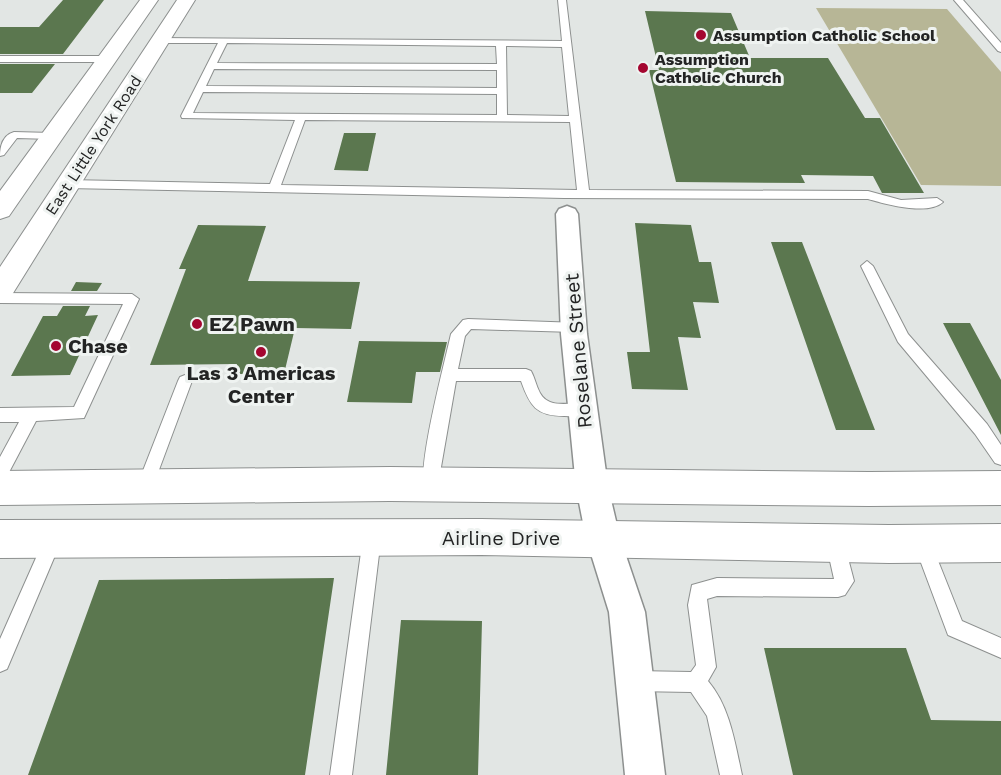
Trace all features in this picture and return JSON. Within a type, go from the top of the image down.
[{"type":"main road","name":"East Little York Road","points":[[0,210],[149,0]]},
{"type":"main road","name":"East Little York Road","points":[[0,290],[186,0]]},
{"type":"main road","points":[[121,39],[160,40]]},
{"type":"main road","points":[[19,182],[68,183]]},
{"type":"main road","points":[[0,488],[431,485],[1001,488]]},
{"type":"main road","name":"Airline Drive","points":[[0,539],[603,538],[836,543],[1001,543]]},
{"type":"street","name":"Roselane Street","points":[[571,200],[574,327],[592,487],[603,538],[627,612],[645,775]]},
{"type":"lane","points":[[562,0],[575,119],[571,200]]},
{"type":"lane","points":[[958,0],[1001,49]]},
{"type":"lane","points":[[160,40],[567,44]]},
{"type":"lane","points":[[224,40],[186,116],[575,119]]},
{"type":"lane","points":[[501,43],[502,118]]},
{"type":"lane","points":[[0,59],[106,59]]},
{"type":"lane","points":[[212,66],[501,68]]},
{"type":"lane","points":[[200,89],[501,91]]},
{"type":"lane","points":[[273,188],[301,117]]},
{"type":"lane","points":[[1,151],[14,135],[52,136]]},
{"type":"lane","points":[[68,183],[273,188],[571,200],[868,195],[901,204],[937,202]]},
{"type":"lane","points":[[867,266],[903,338],[981,429],[1001,458]]},
{"type":"lane","points":[[0,298],[132,299],[79,413],[0,415]]},
{"type":"lane","points":[[431,485],[434,454],[458,334],[468,324],[574,327]]},
{"type":"lane","points":[[450,375],[526,375],[535,399],[549,410],[583,410]]},
{"type":"lane","points":[[145,486],[185,381]]},
{"type":"lane","points":[[0,473],[31,415]]},
{"type":"lane","points":[[342,775],[372,538]]},
{"type":"lane","points":[[0,662],[52,539]]},
{"type":"lane","points":[[696,682],[706,667],[697,605],[699,592],[717,587],[838,588],[844,581],[836,543]]},
{"type":"lane","points":[[923,544],[955,628],[1001,648]]},
{"type":"lane","points":[[634,681],[696,682],[708,695],[720,720],[731,775]]},
{"type":"green space","points":[[816,8],[947,9],[1001,72],[1001,186],[921,185]]},
{"type":"building","points":[[63,0],[104,0],[63,54],[0,54],[0,27],[39,27]]},
{"type":"building","points":[[645,11],[731,13],[750,58],[828,58],[865,118],[880,118],[924,193],[882,193],[873,176],[801,175],[805,183],[676,182],[649,70],[659,70]]},
{"type":"building","points":[[0,64],[55,64],[32,93],[0,93]]},
{"type":"building","points":[[344,133],[376,133],[368,171],[334,170]]},
{"type":"building","points":[[635,223],[691,225],[699,262],[711,262],[719,303],[693,302],[701,338],[678,337],[688,390],[632,389],[627,352],[650,352]]},
{"type":"building","points":[[198,225],[266,226],[248,281],[360,282],[351,329],[295,328],[284,374],[234,374],[237,364],[150,365],[186,269],[179,269]]},
{"type":"building","points":[[771,242],[802,242],[875,430],[836,430]]},
{"type":"building","points":[[76,282],[102,283],[97,291],[71,291]]},
{"type":"building","name":"Chase","points":[[63,306],[90,306],[85,316],[98,315],[70,375],[11,376],[43,316],[57,316]]},
{"type":"building","points":[[943,323],[970,323],[1001,380],[1001,435]]},
{"type":"building","points":[[359,341],[447,342],[440,372],[416,372],[412,403],[347,402]]},
{"type":"building","points":[[334,578],[305,775],[28,775],[99,580]]},
{"type":"building","points":[[401,620],[482,621],[478,775],[386,775]]},
{"type":"building","points":[[764,648],[906,648],[931,720],[1001,721],[1001,775],[793,775]]},
{"type":"place","name":"Assumption Catholic School","points":[[701,35]]},
{"type":"place","name":"Assumption Catholic Church","points":[[643,68]]},
{"type":"place","name":"EZ Pawn","points":[[197,324]]},
{"type":"place","name":"Chase","points":[[56,346]]},
{"type":"place","name":"Las 3 Americas Center","points":[[261,352]]}]
